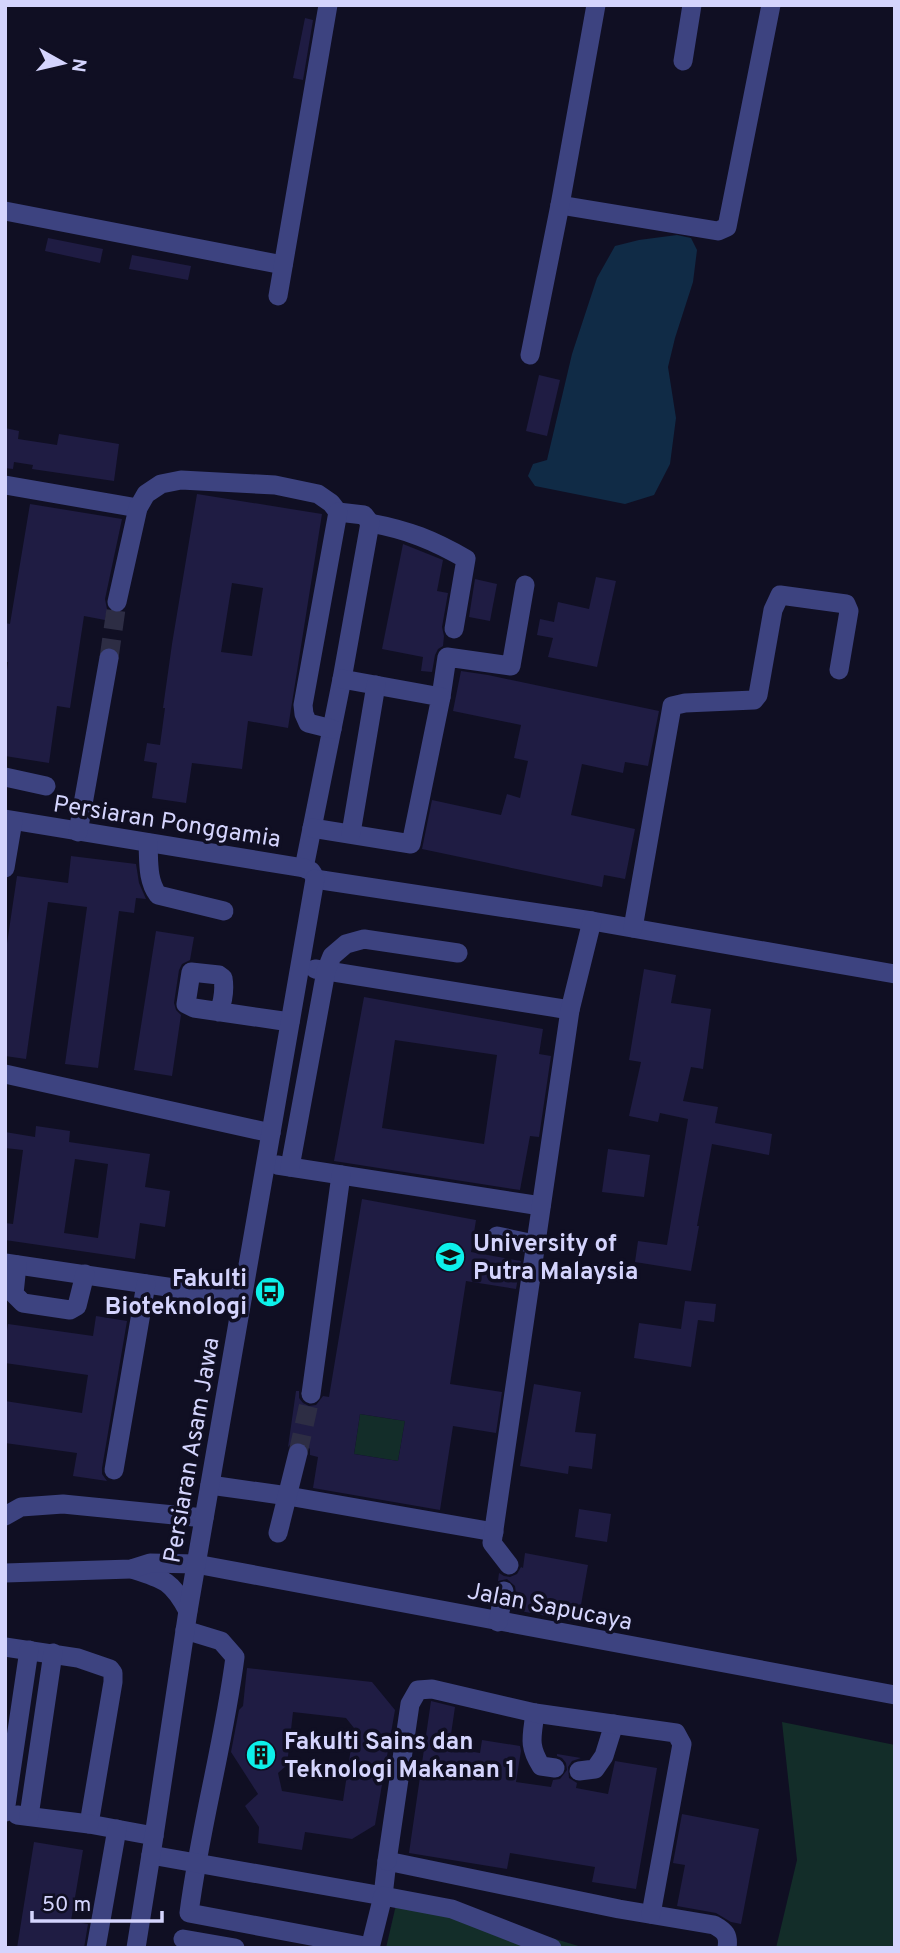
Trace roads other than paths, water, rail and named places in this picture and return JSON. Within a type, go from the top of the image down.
[{"type":"street","points":[[278,296],[328,5]]},
{"type":"street","points":[[530,355],[596,5]]},
{"type":"street","points":[[682,61],[692,5]]},
{"type":"street","points":[[560,205],[718,231],[727,227],[771,5]]},
{"type":"street","points":[[5,211],[284,265]]},
{"type":"street","points":[[117,602],[138,508],[146,494],[161,484],[181,480],[275,485],[318,494],[338,512],[364,515],[370,523],[399,528],[431,539],[466,559],[454,629]]},
{"type":"street","points":[[5,485],[138,508]]},
{"type":"street","points":[[332,729],[308,723],[303,705],[338,512]]},
{"type":"street","name":"Persiaran Asam Jawa","points":[[136,1948],[186,1621],[300,966],[312,828],[370,523]]},
{"type":"street","points":[[312,828],[411,844],[447,657],[511,666],[525,585]]},
{"type":"street","points":[[633,928],[672,706],[754,700],[758,695],[774,610],[780,595],[846,604],[849,611],[839,670]]},
{"type":"street","points":[[78,832],[109,658]]},
{"type":"street","points":[[342,679],[441,697]]},
{"type":"street","points":[[351,833],[376,685]]},
{"type":"street","points":[[5,777],[46,786]]},
{"type":"street","points":[[5,868],[9,820]]},
{"type":"street","name":"Persiaran Ponggamia","points":[[9,820],[895,974]]},
{"type":"street","points":[[148,843],[149,870],[153,888],[158,895],[224,911]]},
{"type":"street","points":[[509,1565],[492,1543],[570,1010],[592,921]]},
{"type":"street","points":[[290,1167],[326,971],[332,956],[346,944],[364,939],[458,953]]},
{"type":"street","points":[[300,966],[570,1010]]},
{"type":"street","points":[[219,1013],[290,1023]]},
{"type":"street","points":[[5,1074],[271,1133]]},
{"type":"street","points":[[266,1163],[541,1206]]},
{"type":"street","points":[[311,1394],[341,1175]]},
{"type":"street","points":[[497,1237],[534,1244]]},
{"type":"street","points":[[85,1275],[77,1306],[70,1310],[34,1305],[23,1303],[14,1294],[11,1264],[242,1298]]},
{"type":"street","points":[[114,1470],[146,1284]]},
{"type":"street","points":[[278,1533],[298,1453]]},
{"type":"street","points":[[210,1485],[494,1532]]},
{"type":"street","points":[[5,1516],[21,1507],[63,1504],[204,1518]]},
{"type":"street","name":"Jalan Sapucaya","points":[[131,1569],[150,1563],[196,1564],[895,1695]]},
{"type":"street","points":[[5,1573],[131,1569],[162,1579],[175,1590],[186,1621],[221,1641],[235,1657],[230,1699],[195,1862],[183,1943],[235,1948]]},
{"type":"street","points":[[498,1622],[504,1591]]},
{"type":"street","points":[[5,1647],[78,1658],[106,1667],[113,1674],[89,1824]]},
{"type":"street","points":[[29,1650],[5,1813],[117,1829],[195,1862],[452,1909],[552,1948]]},
{"type":"street","points":[[29,1816],[53,1653]]},
{"type":"street","points":[[188,1913],[370,1948],[383,1896],[410,1704],[418,1690],[432,1689],[535,1713],[676,1732],[682,1744],[651,1914]]},
{"type":"street","points":[[535,1713],[533,1752],[541,1766],[555,1768]]},
{"type":"street","points":[[579,1772],[594,1769],[604,1756],[614,1724]]},
{"type":"street","points":[[96,1948],[117,1829]]},
{"type":"street","points":[[387,1861],[714,1925],[724,1930],[729,1939],[727,1948]]},
{"type":"water","points":[[677,235],[691,238],[697,250],[693,282],[668,367],[676,418],[670,464],[654,495],[625,504],[535,486],[528,476],[533,464],[547,460],[572,354],[597,278],[615,246]]},
{"type":"tunnel","points":[[109,658],[117,602]]},
{"type":"tunnel","points":[[298,1453],[311,1394]]},
{"type":"place","name":"University of Putra Malaysia","points":[[450,1257]]},
{"type":"place","name":"Fakulti Bioteknologi","points":[[270,1292]]},
{"type":"place","name":"Fakulti Sains dan Teknologi Makanan 1","points":[[261,1755]]}]
